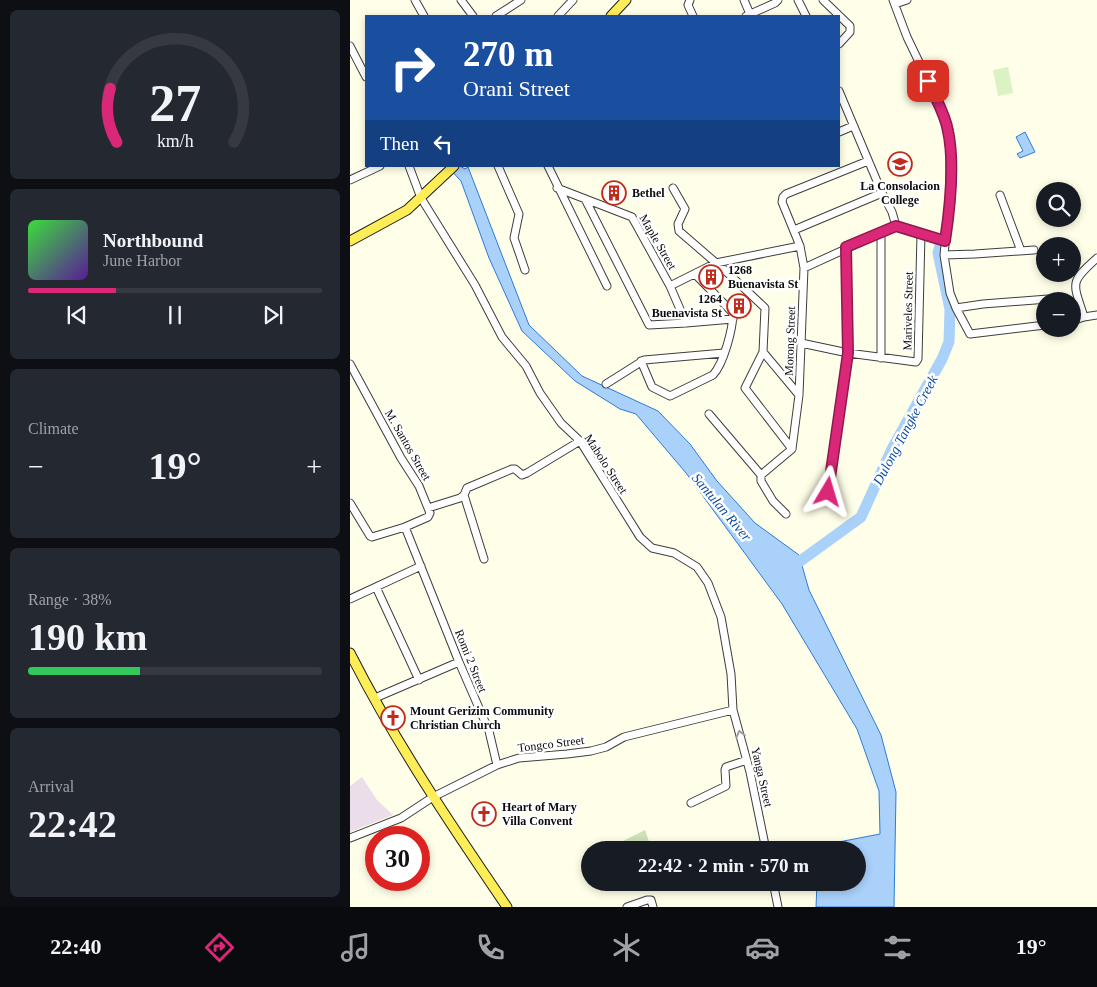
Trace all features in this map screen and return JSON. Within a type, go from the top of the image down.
[{"type":"main road","points":[[612,15],[626,0]]},
{"type":"main road","points":[[350,240],[407,210],[453,167]]},
{"type":"main road","points":[[350,653],[433,797],[507,907]]},
{"type":"street","points":[[415,0],[423,15]]},
{"type":"street","points":[[461,0],[472,15]]},
{"type":"street","points":[[498,15],[521,0]]},
{"type":"street","points":[[559,15],[572,0]]},
{"type":"street","points":[[690,0],[688,5],[693,15]]},
{"type":"street","points":[[744,0],[748,15],[778,0]]},
{"type":"street","points":[[798,0],[806,15]]},
{"type":"street","points":[[823,0],[840,15]]},
{"type":"street","points":[[907,0],[894,2],[907,37],[942,112],[948,130],[950,144],[950,195],[944,255],[950,293],[970,334],[1036,326]]},
{"type":"street","points":[[840,15],[850,24],[850,32],[840,43]]},
{"type":"street","points":[[350,46],[365,75]]},
{"type":"street","points":[[840,94],[882,193],[892,212],[896,226]]},
{"type":"street","points":[[840,132],[853,126]]},
{"type":"street","name":"Morong Street","points":[[792,449],[799,395],[804,268],[800,246],[782,202],[783,197],[786,194],[868,161]]},
{"type":"street","points":[[350,180],[378,167]]},
{"type":"street","name":"Mabolo Street","points":[[409,167],[421,198],[475,284],[502,337],[526,366],[540,393],[561,423],[580,441],[640,537],[652,548],[674,553],[697,567],[708,583],[721,617],[731,674],[733,710]]},
{"type":"street","points":[[498,167],[519,214],[514,238],[525,270]]},
{"type":"street","points":[[548,167],[607,286]]},
{"type":"street","name":"Maple Street","points":[[558,188],[632,217],[670,286],[686,323]]},
{"type":"street","points":[[673,188],[685,209],[678,224],[679,231],[765,308],[763,352],[745,388],[792,449],[762,476],[761,481],[774,501],[786,514]]},
{"type":"street","points":[[794,230],[882,193]]},
{"type":"street","points":[[1000,195],[1021,251]]},
{"type":"street","points":[[585,199],[649,325],[733,319]]},
{"type":"street","points":[[804,268],[846,247],[896,226],[945,241]]},
{"type":"street","points":[[881,233],[881,358]]},
{"type":"street","name":"Mariveles Street","points":[[801,343],[848,353],[912,363],[916,362],[918,359],[921,234]]},
{"type":"street","points":[[670,286],[716,263],[800,246]]},
{"type":"street","points":[[828,492],[848,353],[846,247]]},
{"type":"street","points":[[944,255],[1034,250]]},
{"type":"street","points":[[1084,316],[1076,291],[1077,278],[1097,258]]},
{"type":"street","points":[[641,361],[652,387],[670,396],[713,375],[717,370],[724,353],[733,313],[696,274]]},
{"type":"street","points":[[956,308],[1036,300]]},
{"type":"street","points":[[1081,317],[1097,315]]},
{"type":"street","points":[[763,352],[799,395]]},
{"type":"street","points":[[606,384],[641,361],[724,353]]},
{"type":"street","name":"M. Santos Street","points":[[350,364],[401,458],[420,486],[428,508]]},
{"type":"street","points":[[710,414],[762,476]]},
{"type":"street","points":[[484,559],[464,495],[467,488],[512,469],[515,469],[522,475],[527,474],[580,441]]},
{"type":"street","points":[[350,503],[370,536],[375,536],[405,527],[428,517],[430,513],[428,508],[464,495]]},
{"type":"street","name":"Romi 2 Street","points":[[405,527],[488,731],[497,765]]},
{"type":"street","points":[[350,599],[421,566]]},
{"type":"street","points":[[376,587],[419,680]]},
{"type":"street","points":[[375,698],[459,662]]},
{"type":"street","name":"Yanga Street","points":[[733,710],[747,760],[764,841]]},
{"type":"street","name":"Tongco Street","points":[[350,838],[401,818],[433,797],[497,765],[519,758],[591,751],[606,747],[624,737],[733,710]]},
{"type":"street","points":[[691,803],[726,786],[726,767],[747,760]]},
{"type":"street","points":[[775,891],[778,907]]},
{"type":"street","points":[[627,907],[647,900],[651,900],[653,907]]},
{"type":"shaded area","points":[[362,777],[377,800],[393,815],[350,832],[350,786]]},
{"type":"green space","points":[[1008,67],[1013,93],[998,96],[993,70]]},
{"type":"green space","points":[[645,830],[649,841],[623,841]]},
{"type":"water","points":[[1025,132],[1035,152],[1020,158],[1017,154],[1023,151],[1016,137]]},
{"type":"water","name":"Santulan River","points":[[448,167],[462,167],[465,169],[468,167],[529,325],[582,376],[658,411],[690,444],[717,481],[755,523],[799,555],[809,590],[881,735],[896,792],[894,907],[816,907],[817,891],[866,891],[866,841],[844,841],[880,834],[879,791],[857,729],[782,604],[686,473],[636,414],[620,409],[575,381],[522,331],[489,258],[461,181]]},
{"type":"waterway","name":"Dulong Tangke Creek","points":[[788,570],[861,517],[892,449],[942,359],[949,342],[950,309],[938,253],[941,242]]},
{"type":"place","name":"La Consolacion College","points":[[900,164]]},
{"type":"place","name":"Bethel","points":[[614,193]]},
{"type":"place","name":"1268 Buenavista St","points":[[711,277]]},
{"type":"place","name":"1264 Buenavista St","points":[[739,306]]},
{"type":"place","name":"Mount Gerizim Community Christian Church","points":[[393,718]]},
{"type":"place","name":"Heart of Mary Villa Convent","points":[[484,814]]},
{"type":"route","points":[[828,492],[848,353],[846,247],[896,226],[945,241],[949,215],[950,144],[942,112],[928,81]]}]
